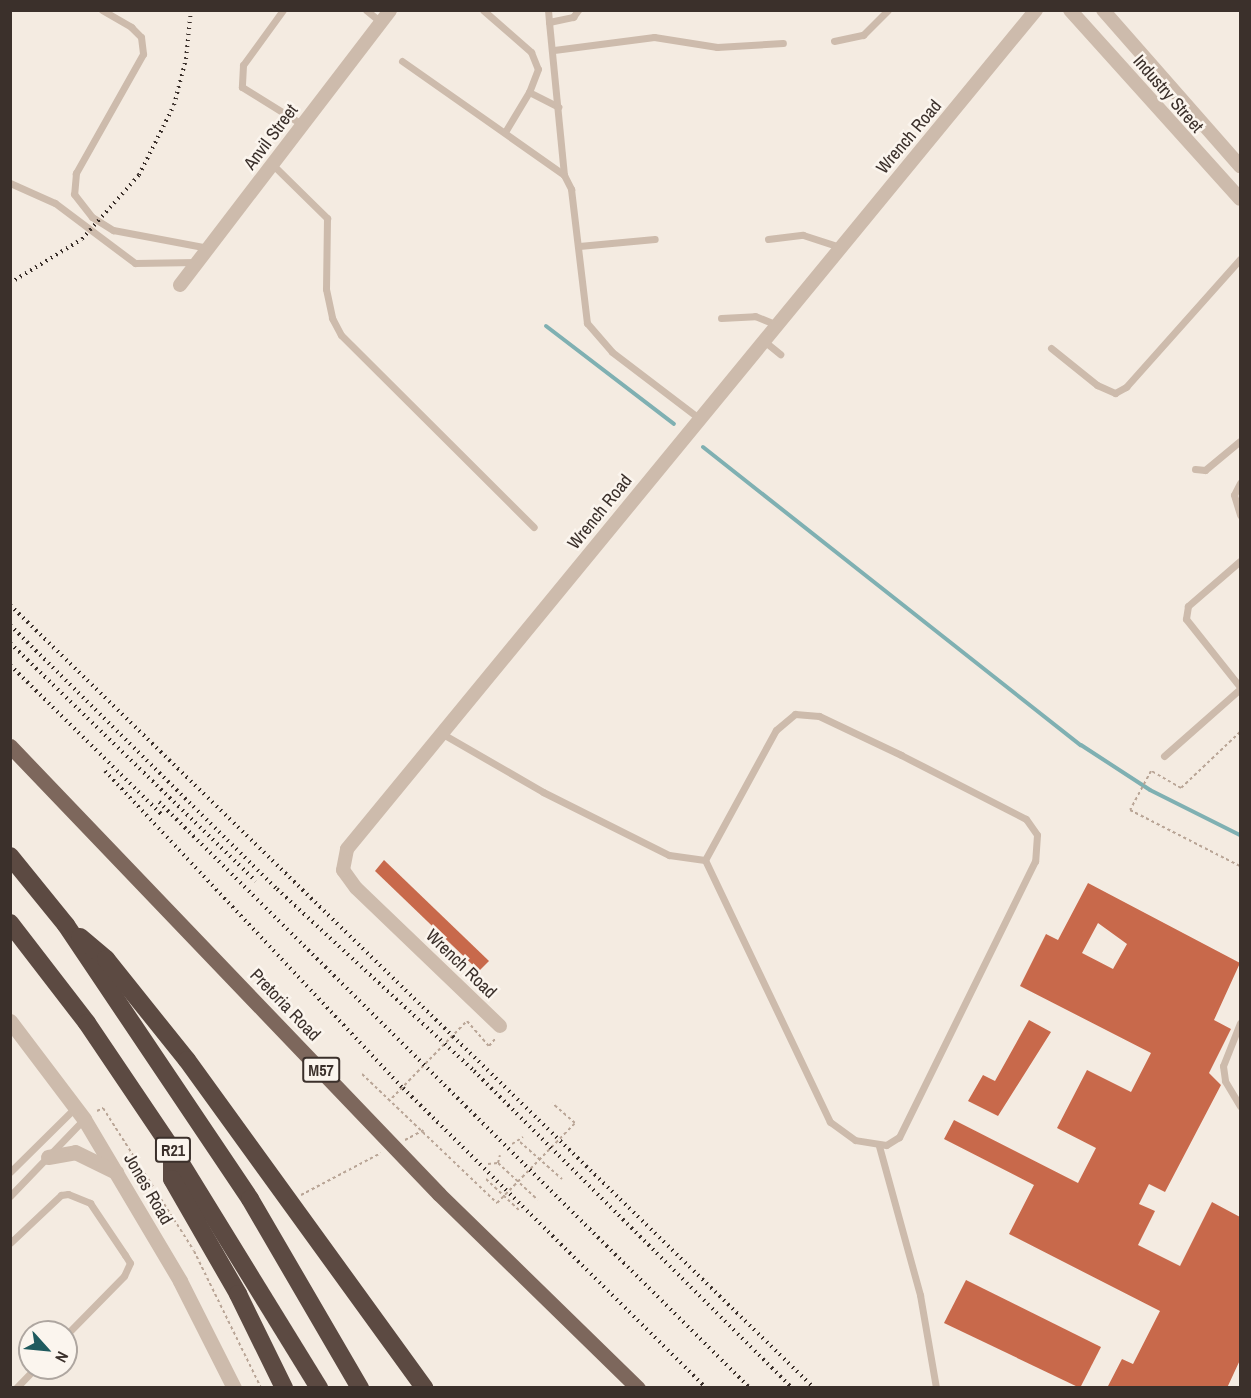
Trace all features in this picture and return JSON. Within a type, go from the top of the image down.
[{"type":"highway","name":"R21","points":[[10,855],[66,925],[250,1199],[360,1388]]},
{"type":"highway","name":"R21","points":[[10,923],[87,1023],[172,1149],[319,1388]]},
{"type":"highway","points":[[66,925],[106,959],[187,1060],[395,1351],[424,1388]]},
{"type":"highway","points":[[172,1149],[172,1179],[238,1294],[284,1388]]},
{"type":"highway","points":[[395,1351],[413,1388]]},
{"type":"main road","name":"Pretoria Road","points":[[10,746],[439,1194],[638,1388]]},
{"type":"street","name":"Wrench Road","points":[[500,1026],[356,888],[343,870],[347,849],[1036,10]]},
{"type":"street","name":"Industry Street","points":[[1071,10],[1240,199]]},
{"type":"street","name":"Industry Street","points":[[1102,10],[1240,166]]},
{"type":"street","name":"Anvil Street","points":[[180,285],[385,16]]},
{"type":"street","name":"Jones Road","points":[[10,1021],[80,1113],[116,1172],[234,1388]]},
{"type":"street","points":[[48,1157],[75,1152],[116,1172]]},
{"type":"lane","points":[[102,10],[131,27],[141,37],[143,54],[72,182],[76,199],[92,217],[113,230],[208,248]]},
{"type":"lane","points":[[283,10],[243,65],[242,87],[303,125]]},
{"type":"lane","points":[[366,10],[385,16]]},
{"type":"lane","points":[[483,10],[534,57],[538,69],[529,92],[505,132]]},
{"type":"lane","points":[[548,10],[554,50],[564,175],[571,189],[579,246],[583,312],[598,339],[700,419]]},
{"type":"lane","points":[[549,22],[573,17],[578,10]]},
{"type":"lane","points":[[834,41],[863,35],[888,10]]},
{"type":"lane","points":[[554,50],[654,37],[717,47],[783,43]]},
{"type":"lane","points":[[402,61],[564,175]]},
{"type":"lane","points":[[529,92],[558,107]]},
{"type":"lane","points":[[273,165],[327,218],[326,289],[332,318],[341,334],[534,527]]},
{"type":"lane","points":[[10,183],[55,204],[135,263],[198,262]]},
{"type":"lane","points":[[768,239],[813,237],[841,247]]},
{"type":"lane","points":[[579,246],[655,239]]},
{"type":"lane","points":[[1051,348],[1097,385],[1114,393],[1126,387],[1240,259]]},
{"type":"lane","points":[[721,318],[755,316],[777,325]]},
{"type":"lane","points":[[764,341],[780,354]]},
{"type":"lane","points":[[1195,468],[1205,470],[1240,441]]},
{"type":"lane","points":[[1240,483],[1234,495],[1240,515]]},
{"type":"lane","points":[[1164,756],[1240,688],[1186,619],[1188,606],[1240,561]]},
{"type":"lane","points":[[788,716],[819,716],[901,755],[1034,825],[1037,840],[1035,861],[899,1137],[879,1146],[855,1140],[830,1122],[705,860],[788,716]]},
{"type":"lane","points":[[441,733],[543,792],[669,855],[705,860]]},
{"type":"lane","points":[[1240,1023],[1225,1054],[1223,1070],[1240,1106]]},
{"type":"lane","points":[[10,1196],[48,1157],[80,1113]]},
{"type":"lane","points":[[10,1172],[80,1113]]},
{"type":"lane","points":[[879,1146],[920,1295],[936,1388]]},
{"type":"lane","points":[[10,1244],[61,1195],[68,1194],[90,1203],[130,1263],[124,1276],[78,1323]]},
{"type":"path","points":[[1240,732],[1181,788],[1151,771],[1130,810],[1240,866]]},
{"type":"path","points":[[391,1099],[467,1021],[486,1043]]},
{"type":"path","points":[[362,1074],[424,1130],[497,1203],[575,1124],[552,1103]]},
{"type":"path","points":[[103,1108],[194,1251],[261,1388]]},
{"type":"path","points":[[403,1141],[424,1130]]},
{"type":"path","points":[[512,1144],[520,1142],[523,1137]]},
{"type":"path","points":[[520,1142],[562,1179]]},
{"type":"path","points":[[298,1196],[382,1152]]},
{"type":"path","points":[[498,1163],[500,1155]]},
{"type":"path","points":[[488,1164],[498,1163],[538,1200]]},
{"type":"path","points":[[486,1179],[520,1211]]},
{"type":"path","points":[[194,1251],[204,1245]]},
{"type":"building","points":[[384,860],[489,961],[479,971],[375,871]]},
{"type":"building","points":[[1088,883],[1240,963],[1214,1020],[1231,1029],[1209,1073],[1221,1085],[1165,1192],[1149,1184],[1139,1204],[1155,1211],[1138,1245],[1180,1266],[1212,1202],[1240,1217],[1240,1360],[1227,1388],[1107,1388],[1122,1359],[1133,1364],[1160,1311],[1009,1234],[1034,1185],[944,1139],[954,1120],[1078,1183],[1096,1148],[1057,1128],[1087,1070],[1131,1092],[1151,1053],[1020,986],[1046,934],[1058,940]],"holes":[[[1098,923],[1127,944],[1113,969],[1082,953]]]},
{"type":"building","points":[[1029,1020],[1051,1032],[998,1116],[968,1101],[983,1075],[995,1081]]},
{"type":"building","points":[[966,1280],[1101,1347],[1080,1388],[944,1323]]},
{"type":"waterway","points":[[546,326],[674,424]]},
{"type":"waterway","points":[[703,447],[1081,745],[1150,790],[1240,835]]},
{"type":"railway","points":[[10,283],[82,239],[139,175],[174,105],[186,59],[191,10]]},
{"type":"railway","points":[[10,605],[814,1388]]},
{"type":"railway","points":[[10,625],[277,889],[474,1071],[792,1388]]},
{"type":"railway","points":[[10,643],[256,881]]},
{"type":"railway","points":[[10,665],[162,815]]},
{"type":"railway","points":[[105,771],[403,1088],[706,1388]]},
{"type":"railway","points":[[159,802],[750,1388]]}]
